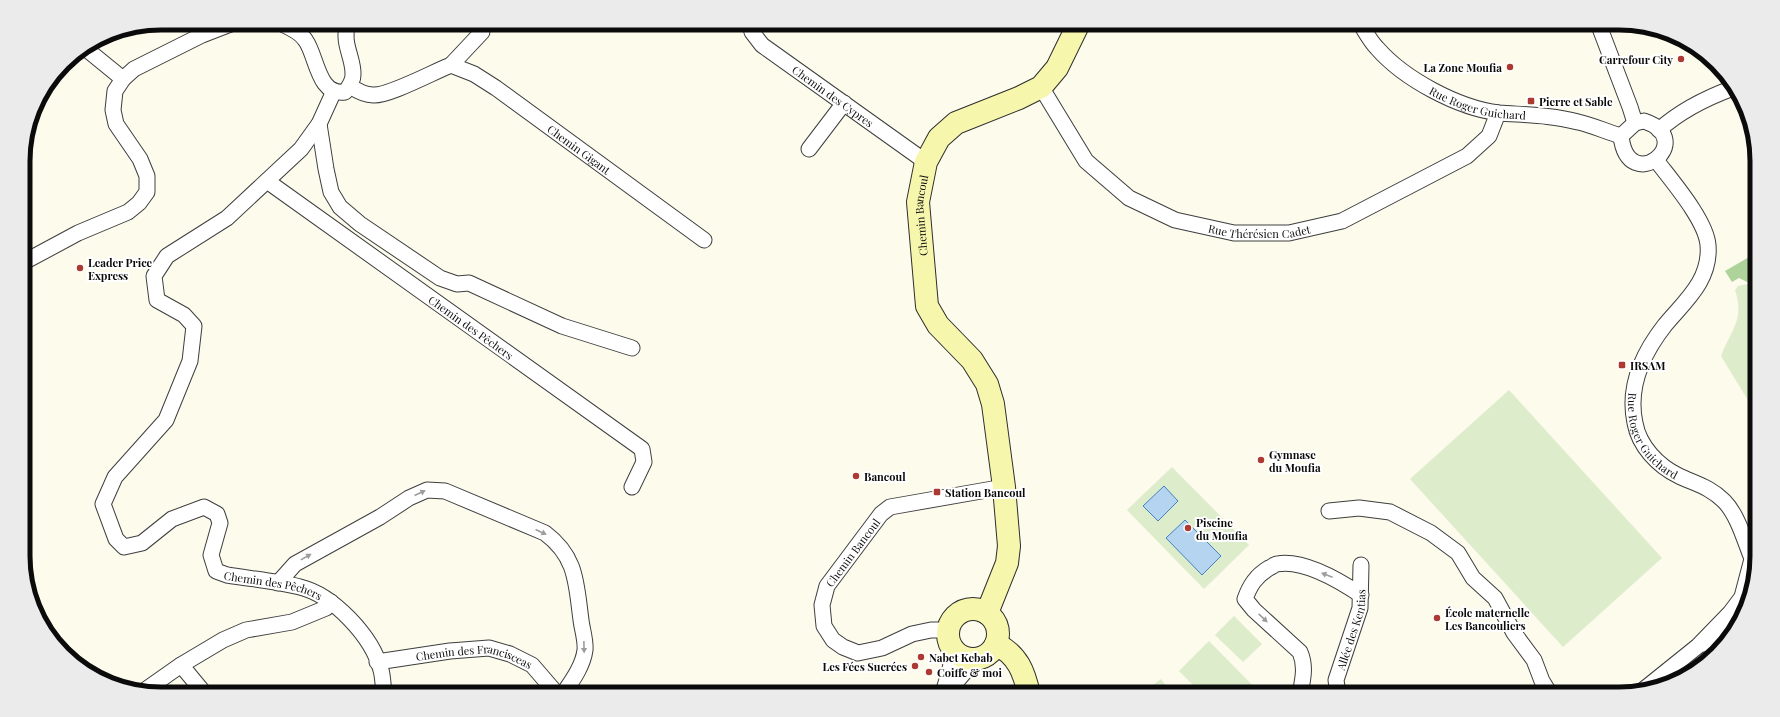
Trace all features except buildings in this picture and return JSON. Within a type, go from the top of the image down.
[{"type":"main road","name":"Chemin Bancoul","points":[[987,612],[1007,563],[1009,532],[993,404],[987,384],[972,360],[938,325],[928,306],[918,202],[926,162],[939,138],[956,123],[1019,98],[1041,87],[1057,68],[1076,30]]},
{"type":"main road","points":[[951,640],[954,618],[966,610],[980,610],[987,612],[992,617],[998,630],[988,651]]},
{"type":"main road","name":"Chemin Bancoul","points":[[951,640],[966,658],[988,651],[1006,649],[1017,660],[1024,673],[1027,687]]},
{"type":"street","points":[[30,259],[78,233],[128,212],[139,203],[147,192],[146,176],[140,159],[116,124],[113,110],[115,91],[134,69],[215,30]]},
{"type":"street","points":[[294,30],[306,40],[324,81],[334,91],[345,92],[350,86],[353,76],[346,44],[347,30]]},
{"type":"street","name":"Chemin des Cypres","points":[[752,30],[762,45],[926,162]]},
{"type":"street","name":"Rue Roger Guichard","points":[[1365,30],[1377,48],[1405,73],[1445,96],[1471,106],[1498,113],[1533,114],[1579,122],[1621,136]]},
{"type":"street","points":[[1601,30],[1635,123]]},
{"type":"street","points":[[350,86],[359,92],[372,96],[385,94],[451,65],[482,32]]},
{"type":"street","points":[[89,51],[123,80]]},
{"type":"street","name":"Chemin Gigant","points":[[451,65],[474,74],[496,88],[704,240]]},
{"type":"street","name":"Rue Thérésien Cadet","points":[[1041,87],[1086,161],[1129,198],[1175,220],[1234,233],[1289,233],[1342,221],[1468,156],[1489,136],[1498,113]]},
{"type":"street","points":[[1659,130],[1680,113],[1708,98],[1728,90]]},
{"type":"street","name":"Chemin des Pêchers","points":[[150,687],[181,665],[223,640],[246,630],[292,622],[326,608],[331,602],[301,587],[226,575],[216,571],[211,556],[220,523],[216,514],[204,507],[172,519],[142,543],[124,547],[116,539],[103,504],[115,477],[166,420],[190,361],[194,326],[184,315],[157,300],[154,276],[167,256],[227,218],[301,149],[319,124],[334,91]]},
{"type":"street","points":[[809,149],[844,103]]},
{"type":"street","points":[[1644,121],[1652,124],[1659,130],[1664,135],[1664,149],[1656,160],[1644,164],[1630,159],[1622,147],[1621,136],[1635,123],[1644,121]]},
{"type":"street","points":[[319,124],[331,192],[340,206],[360,224],[440,278],[457,284],[470,283],[562,326],[632,348]]},
{"type":"street","name":"Rue Roger Guichard","points":[[1656,160],[1686,198],[1700,224],[1708,244],[1706,265],[1694,292],[1665,326],[1645,355],[1638,370],[1633,387],[1635,423],[1640,438],[1653,458],[1678,476],[1707,487],[1725,501],[1737,521],[1750,552]]},
{"type":"street","name":"Chemin des Pêchers","points":[[267,181],[642,449],[644,462],[632,487]]},
{"type":"street","name":"Chemin Bancoul","points":[[951,640],[931,630],[912,634],[882,648],[858,653],[843,647],[832,640],[824,626],[822,605],[827,586],[880,514],[890,507],[1004,487]]},
{"type":"street","points":[[278,583],[295,564],[380,517],[409,498],[427,490],[445,491],[545,533],[559,543],[569,560],[575,576],[585,650],[582,662],[567,687]]},
{"type":"street","points":[[1328,511],[1359,508],[1390,512],[1431,533],[1458,553],[1473,578],[1495,598],[1514,632],[1534,660],[1546,687]]},
{"type":"street","points":[[1301,687],[1304,673],[1304,661],[1300,652],[1254,610],[1245,599],[1249,587],[1259,574],[1277,564],[1302,566],[1336,579],[1361,595]]},
{"type":"street","name":"Allée des Kentias","points":[[1337,687],[1336,680],[1360,608],[1361,565]]},
{"type":"street","points":[[1653,682],[1698,646],[1742,600]]},
{"type":"street","points":[[331,602],[352,620],[366,639],[381,669],[383,687]]},
{"type":"street","points":[[1698,646],[1721,637]]},
{"type":"street","points":[[945,687],[950,673],[951,640]]},
{"type":"street","name":"Chemin des Francisceas","points":[[378,662],[417,655],[489,648],[510,654],[532,665],[551,687]]},
{"type":"street","points":[[952,687],[969,667],[988,651]]},
{"type":"street","points":[[181,665],[199,687]]},
{"type":"green space","points":[[1750,256],[1750,283],[1739,278],[1732,282],[1725,271]]},
{"type":"green space","points":[[1750,283],[1750,404],[1721,356],[1738,317],[1738,300],[1735,290],[1738,286]]},
{"type":"green space","points":[[1509,390],[1662,558],[1563,647],[1410,479]]},
{"type":"green space","name":"Piscine du Moufia","points":[[1172,467],[1249,545],[1204,589],[1127,510]]},
{"type":"green space","points":[[1234,616],[1262,644],[1243,662],[1215,635]]},
{"type":"green space","points":[[1209,641],[1254,687],[1195,687],[1179,671]]},
{"type":"green space","points":[[1161,679],[1167,687],[1150,687]]},
{"type":"water","points":[[1164,486],[1178,501],[1158,521],[1143,506]]},
{"type":"water","points":[[1185,520],[1221,556],[1202,575],[1166,538]]},
{"type":"place","name":"Carrefour City","points":[[1681,59]]},
{"type":"place","name":"La Zone Moufia","points":[[1510,67]]},
{"type":"place","name":"Pierre et Sable","points":[[1531,101]]},
{"type":"place","name":"Leader Price Express","points":[[80,268]]},
{"type":"place","name":"IRSAM","points":[[1622,365]]},
{"type":"place","name":"Gymnase du Moufia","points":[[1261,460]]},
{"type":"place","name":"Bancoul","points":[[856,476]]},
{"type":"place","name":"Station Bancoul","points":[[937,492]]},
{"type":"place","name":"Piscine du Moufia","points":[[1188,528]]},
{"type":"place","name":"École maternelle Les Bancouliers","points":[[1437,618]]},
{"type":"place","name":"Nabet Kebab","points":[[921,657]]},
{"type":"place","name":"Les Fées Sucrées","points":[[915,666]]},
{"type":"place","name":"Coiffe & moi","points":[[929,672]]}]
